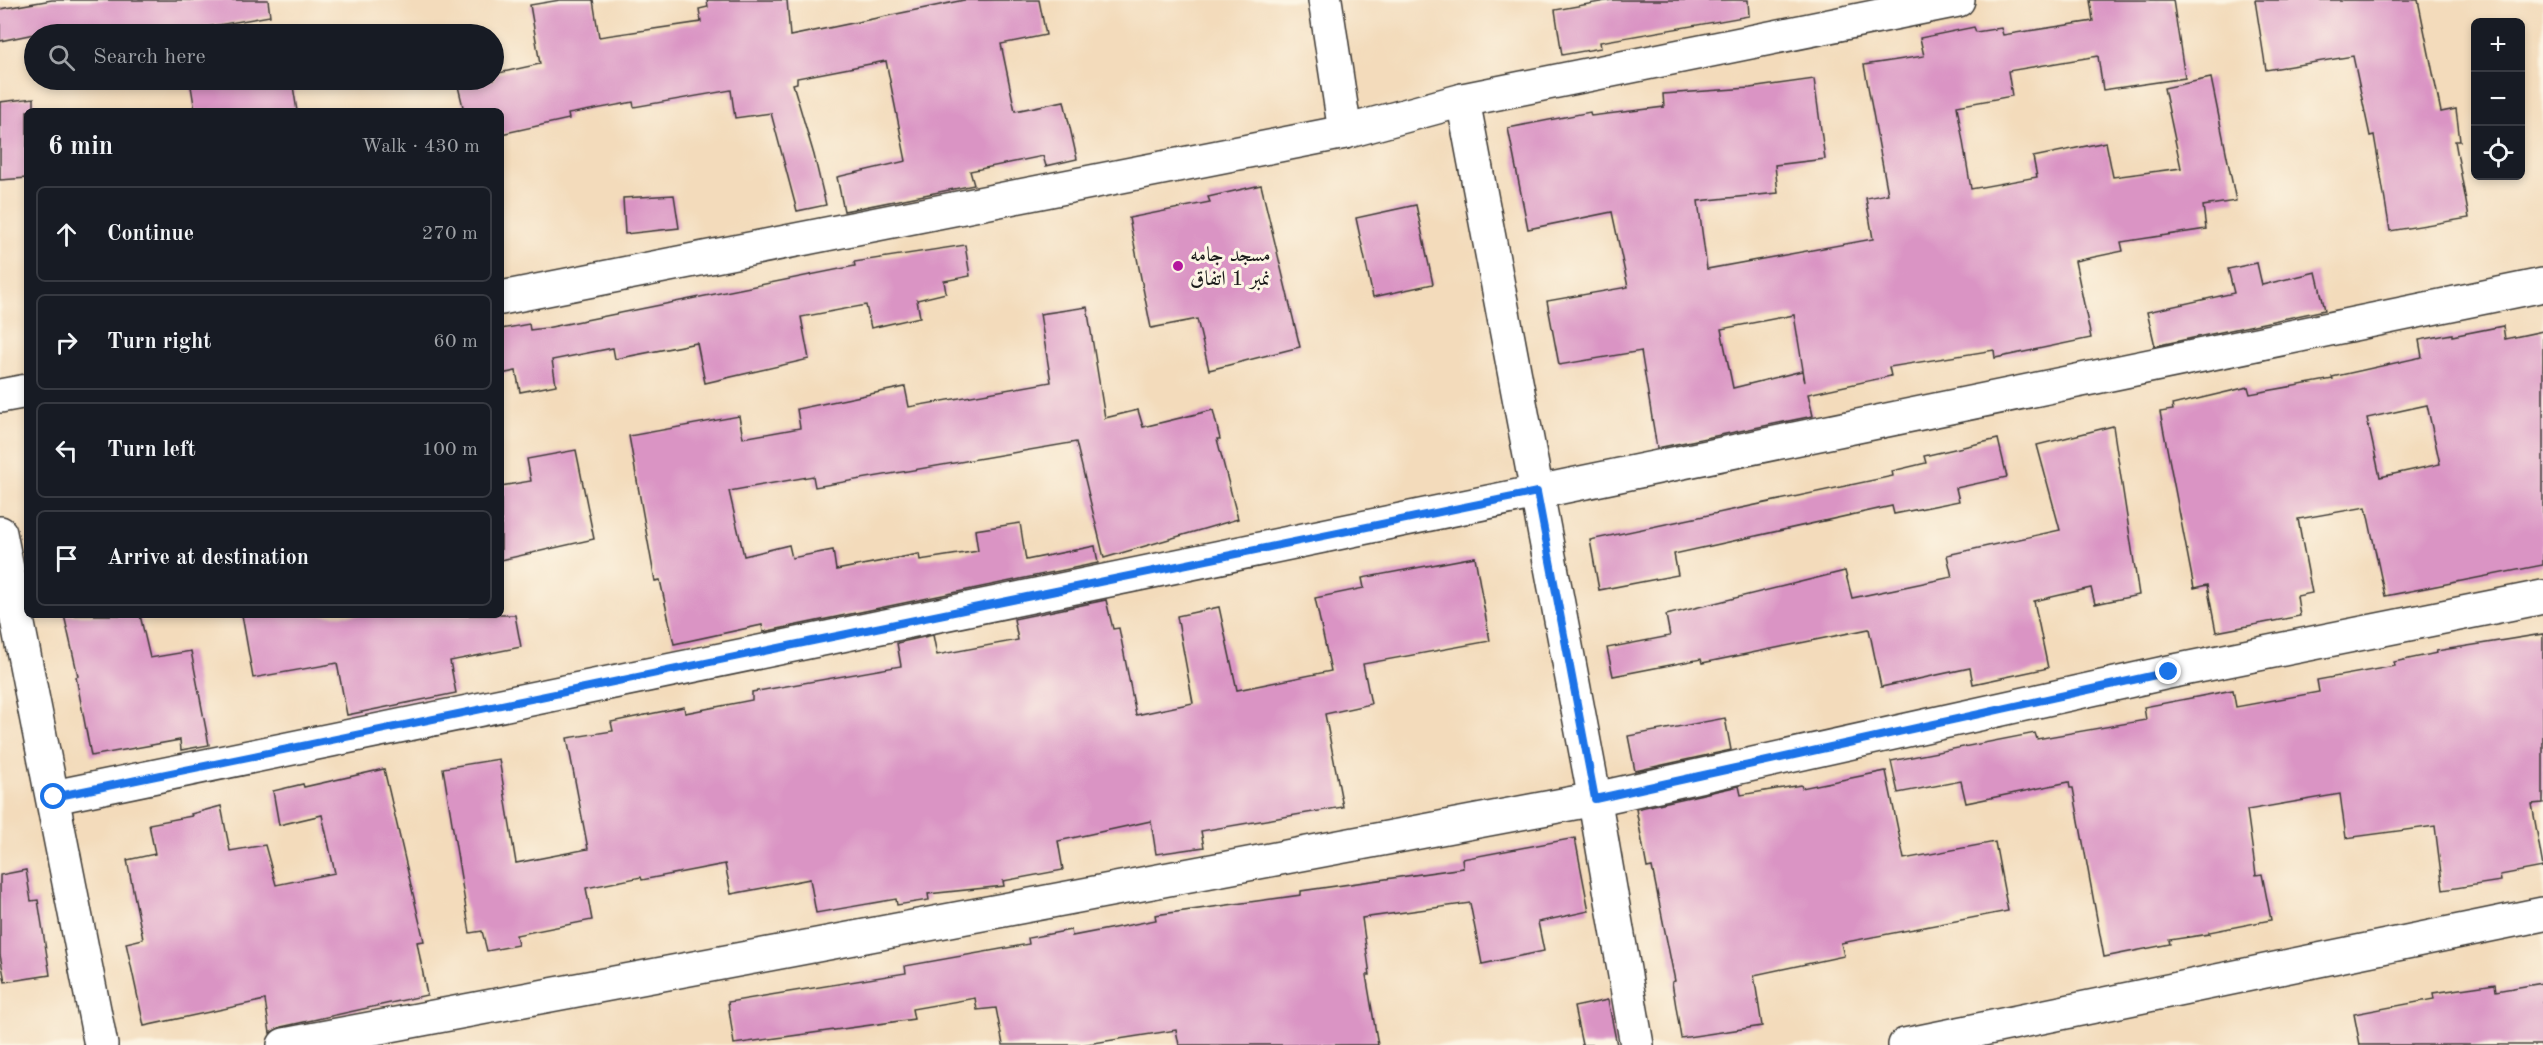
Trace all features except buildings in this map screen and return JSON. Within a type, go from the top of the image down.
[{"type":"street","points":[[1325,0],[1345,132]]},
{"type":"street","points":[[504,297],[1345,132],[1463,100],[1958,0]]},
{"type":"street","points":[[1463,100],[1595,799],[1636,1045]]},
{"type":"street","points":[[54,797],[2543,285]]},
{"type":"street","points":[[0,396],[24,392]]},
{"type":"street","points":[[0,533],[54,797],[101,1045]]},
{"type":"street","points":[[284,1045],[1595,799],[2169,672],[2543,597]]},
{"type":"street","points":[[1905,1045],[2543,914]]},
{"type":"place","name":"مسجد جامه نمبر 1 اتفاق","points":[[1178,266]]},
{"type":"route","points":[[54,797],[1537,492],[1595,799],[2169,672]]}]
